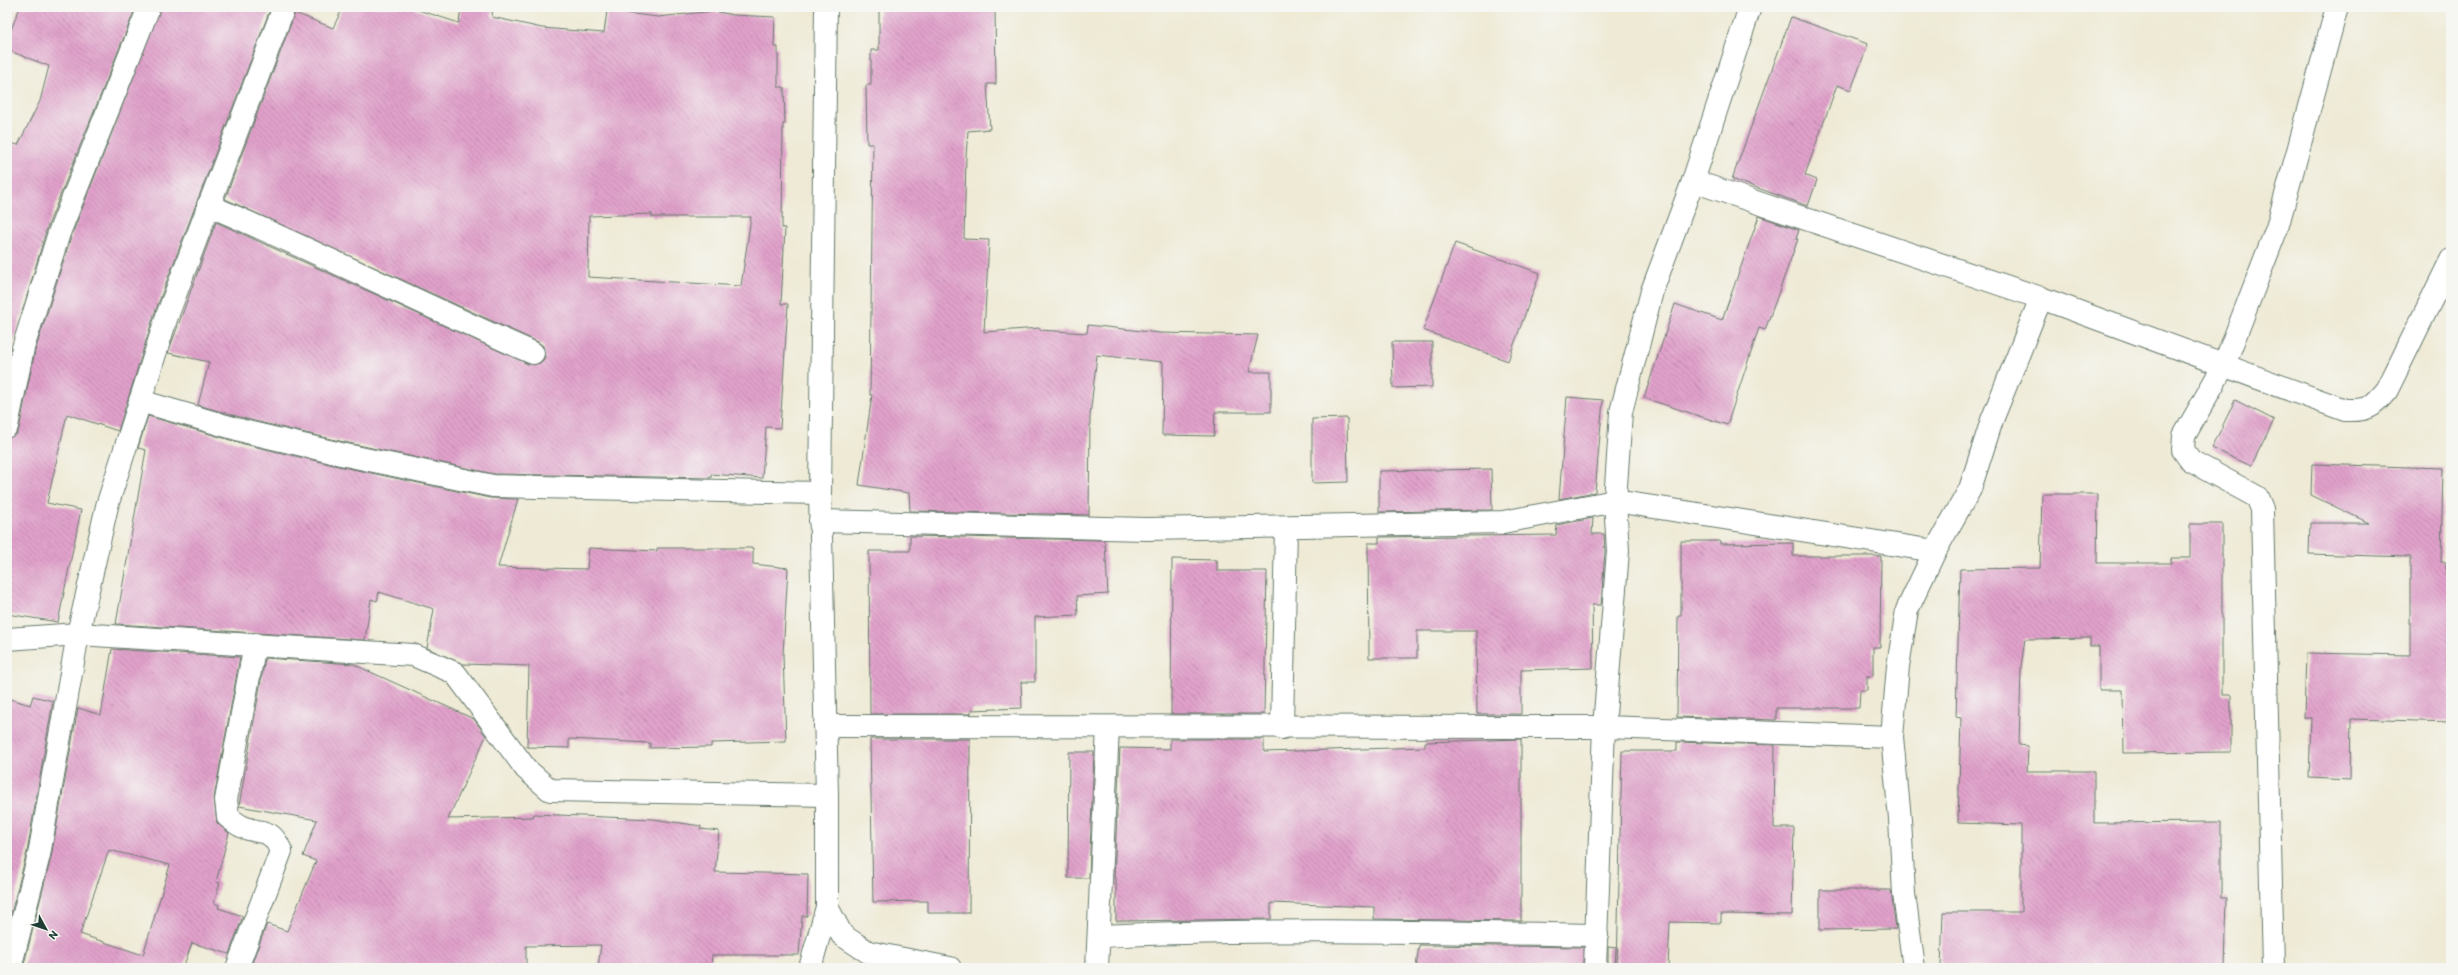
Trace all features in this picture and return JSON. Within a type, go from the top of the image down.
[{"type":"street","points":[[7,426],[23,348],[60,233],[150,7]]},
{"type":"street","points":[[10,968],[39,855],[78,634],[107,506],[167,316],[284,7]]},
{"type":"street","points":[[810,968],[827,907],[827,795],[820,521],[826,7]]},
{"type":"street","points":[[1595,968],[1604,728],[1618,551],[1615,501],[1621,412],[1652,291],[1693,181],[1750,7]]},
{"type":"street","points":[[2273,968],[2262,509],[2257,497],[2191,461],[2183,450],[2184,436],[2224,365],[2277,228],[2338,7]]},
{"type":"street","points":[[1693,181],[2041,298],[2345,410],[2360,411],[2373,406],[2387,390],[2451,260]]},
{"type":"street","points":[[208,205],[302,245],[413,300],[533,353]]},
{"type":"street","points":[[1914,968],[1904,894],[1900,819],[1892,737],[1898,666],[1907,610],[1935,551],[1970,489],[1992,420],[2041,298]]},
{"type":"street","points":[[140,401],[254,434],[492,486],[820,494]]},
{"type":"street","points":[[820,521],[1147,529],[1503,522],[1615,501],[1935,551]]},
{"type":"street","points":[[1282,728],[1286,527]]},
{"type":"street","points":[[7,639],[78,634],[413,654],[455,673],[526,769],[550,790],[827,795]]},
{"type":"street","points":[[237,968],[281,851],[276,841],[268,832],[242,826],[228,817],[226,800],[254,644]]},
{"type":"street","points":[[825,726],[1604,728],[1892,737]]},
{"type":"street","points":[[1097,968],[1108,727]]},
{"type":"street","points":[[827,907],[842,935],[868,952],[950,968]]},
{"type":"street","points":[[1099,936],[1177,932],[1326,930],[1597,935]]},
{"type":"building","points":[[20,7],[136,7],[47,228],[7,364],[7,142],[18,145],[40,101],[49,66],[7,50],[7,40]]},
{"type":"building","points":[[161,7],[271,7],[155,312],[118,431],[67,414],[47,503],[81,510],[58,622],[7,614],[7,438],[16,435],[19,429],[35,351],[71,237]]},
{"type":"building","points":[[343,7],[409,7],[459,23],[461,7],[493,7],[492,17],[542,28],[604,33],[607,11],[658,17],[714,11],[733,15],[775,17],[774,47],[778,47],[778,87],[784,87],[785,124],[783,124],[782,228],[785,228],[781,304],[788,304],[780,428],[766,427],[762,478],[711,474],[711,478],[494,474],[344,442],[250,420],[198,405],[209,362],[168,353],[216,222],[528,364],[540,363],[545,358],[543,346],[538,342],[225,199],[295,13],[333,28]],"holes":[[[652,214],[652,217],[751,217],[741,286],[588,277],[589,216]]]},
{"type":"building","points":[[879,7],[995,7],[996,84],[987,84],[990,129],[968,131],[966,156],[964,239],[989,240],[984,332],[1040,328],[1040,330],[1087,333],[1088,325],[1160,333],[1258,335],[1249,372],[1271,372],[1271,412],[1215,412],[1214,436],[1162,435],[1163,362],[1097,355],[1090,416],[1089,515],[910,511],[909,493],[859,485],[872,395],[870,395],[873,144],[867,144],[866,85],[871,85],[871,50],[879,50]]},
{"type":"building","points":[[1791,17],[1868,44],[1851,90],[1837,85],[1805,175],[1817,180],[1808,206],[1732,179]]},
{"type":"building","points":[[1759,216],[1799,230],[1796,239],[1798,239],[1765,330],[1759,328],[1727,425],[1644,398],[1675,304],[1722,320]]},
{"type":"building","points":[[1455,243],[1540,273],[1508,361],[1423,330]]},
{"type":"building","points":[[1392,342],[1432,342],[1432,387],[1393,388]]},
{"type":"building","points":[[1567,397],[1603,400],[1595,492],[1559,499]]},
{"type":"building","points":[[2235,400],[2274,420],[2251,466],[2212,448]]},
{"type":"building","points":[[148,416],[244,444],[338,466],[490,498],[518,499],[498,567],[587,569],[589,548],[657,551],[657,548],[753,548],[753,564],[788,568],[783,655],[786,741],[711,743],[711,747],[650,748],[650,743],[569,739],[569,748],[527,747],[529,666],[463,664],[427,648],[434,609],[379,592],[377,601],[371,599],[365,640],[116,624],[146,450],[138,448]]},
{"type":"building","points":[[1347,418],[1348,482],[1312,483],[1312,419]]},
{"type":"building","points":[[2312,464],[2443,468],[2441,562],[2446,562],[2446,577],[2451,577],[2451,722],[2351,719],[2350,780],[2309,778],[2311,718],[2304,718],[2306,653],[2410,655],[2410,557],[2309,554],[2310,523],[2369,523],[2311,495]]},
{"type":"building","points":[[1491,469],[1492,510],[1379,512],[1379,471]]},
{"type":"building","points":[[2042,494],[2098,494],[2097,563],[2171,563],[2171,558],[2190,558],[2190,524],[2222,524],[2222,695],[2231,695],[2231,752],[2124,753],[2123,690],[2099,690],[2099,646],[2090,646],[2090,638],[2025,639],[2021,667],[2019,745],[2028,746],[2027,771],[2094,771],[2094,823],[2221,822],[2221,898],[2227,898],[2225,968],[1941,968],[1943,912],[2021,912],[2021,825],[1958,823],[1961,718],[1956,717],[1960,569],[2040,568]]},
{"type":"building","points":[[1593,518],[1592,534],[1604,534],[1605,551],[1601,605],[1592,605],[1593,668],[1521,670],[1521,714],[1477,714],[1476,631],[1417,631],[1417,658],[1369,658],[1368,543],[1379,543],[1379,537],[1556,535],[1557,525]]},
{"type":"building","points":[[910,536],[1103,540],[1105,543],[1108,594],[1077,596],[1078,615],[1035,617],[1035,682],[1021,682],[1022,708],[971,710],[971,714],[870,714],[869,551],[910,551]]},
{"type":"building","points":[[1681,541],[1720,541],[1720,544],[1793,543],[1793,556],[1881,556],[1880,647],[1873,647],[1873,676],[1867,676],[1867,690],[1860,690],[1859,708],[1776,708],[1776,720],[1677,717],[1678,616],[1681,616]]},
{"type":"building","points":[[1172,559],[1217,560],[1217,571],[1267,571],[1264,714],[1171,714]]},
{"type":"building","points":[[112,649],[240,657],[214,798],[217,823],[229,833],[216,882],[220,883],[214,903],[219,905],[218,908],[243,916],[229,954],[192,943],[183,968],[23,968],[51,857],[78,708],[101,715]],"holes":[[[109,850],[170,865],[143,955],[80,934]]]},
{"type":"building","points":[[265,658],[353,664],[474,719],[486,736],[448,819],[533,817],[534,814],[653,819],[701,826],[700,829],[719,831],[715,872],[808,874],[807,916],[802,916],[799,955],[712,955],[711,968],[598,968],[601,945],[526,946],[526,968],[250,968],[267,924],[287,931],[316,861],[303,856],[317,820],[239,806]]},
{"type":"building","points":[[33,696],[53,701],[27,852],[7,929],[7,698],[30,705]]},
{"type":"building","points":[[870,739],[970,739],[969,913],[928,913],[928,901],[873,902]]},
{"type":"building","points":[[1170,739],[1264,739],[1264,752],[1425,747],[1425,742],[1521,739],[1521,921],[1374,919],[1374,907],[1271,903],[1271,919],[1116,921],[1116,878],[1114,878],[1120,748],[1170,749]]},
{"type":"building","points":[[1677,742],[1775,745],[1774,828],[1794,828],[1792,915],[1721,914],[1721,923],[1670,922],[1668,968],[1617,968],[1622,751],[1677,751]]},
{"type":"building","points":[[1069,752],[1094,752],[1089,878],[1068,878]]},
{"type":"building","points":[[1820,890],[1891,890],[1896,929],[1820,930]]},
{"type":"building","points":[[1419,945],[1583,947],[1583,968],[1416,968]]},
{"type":"building","points":[[1608,947],[1616,948],[1615,968],[1608,968]]}]
